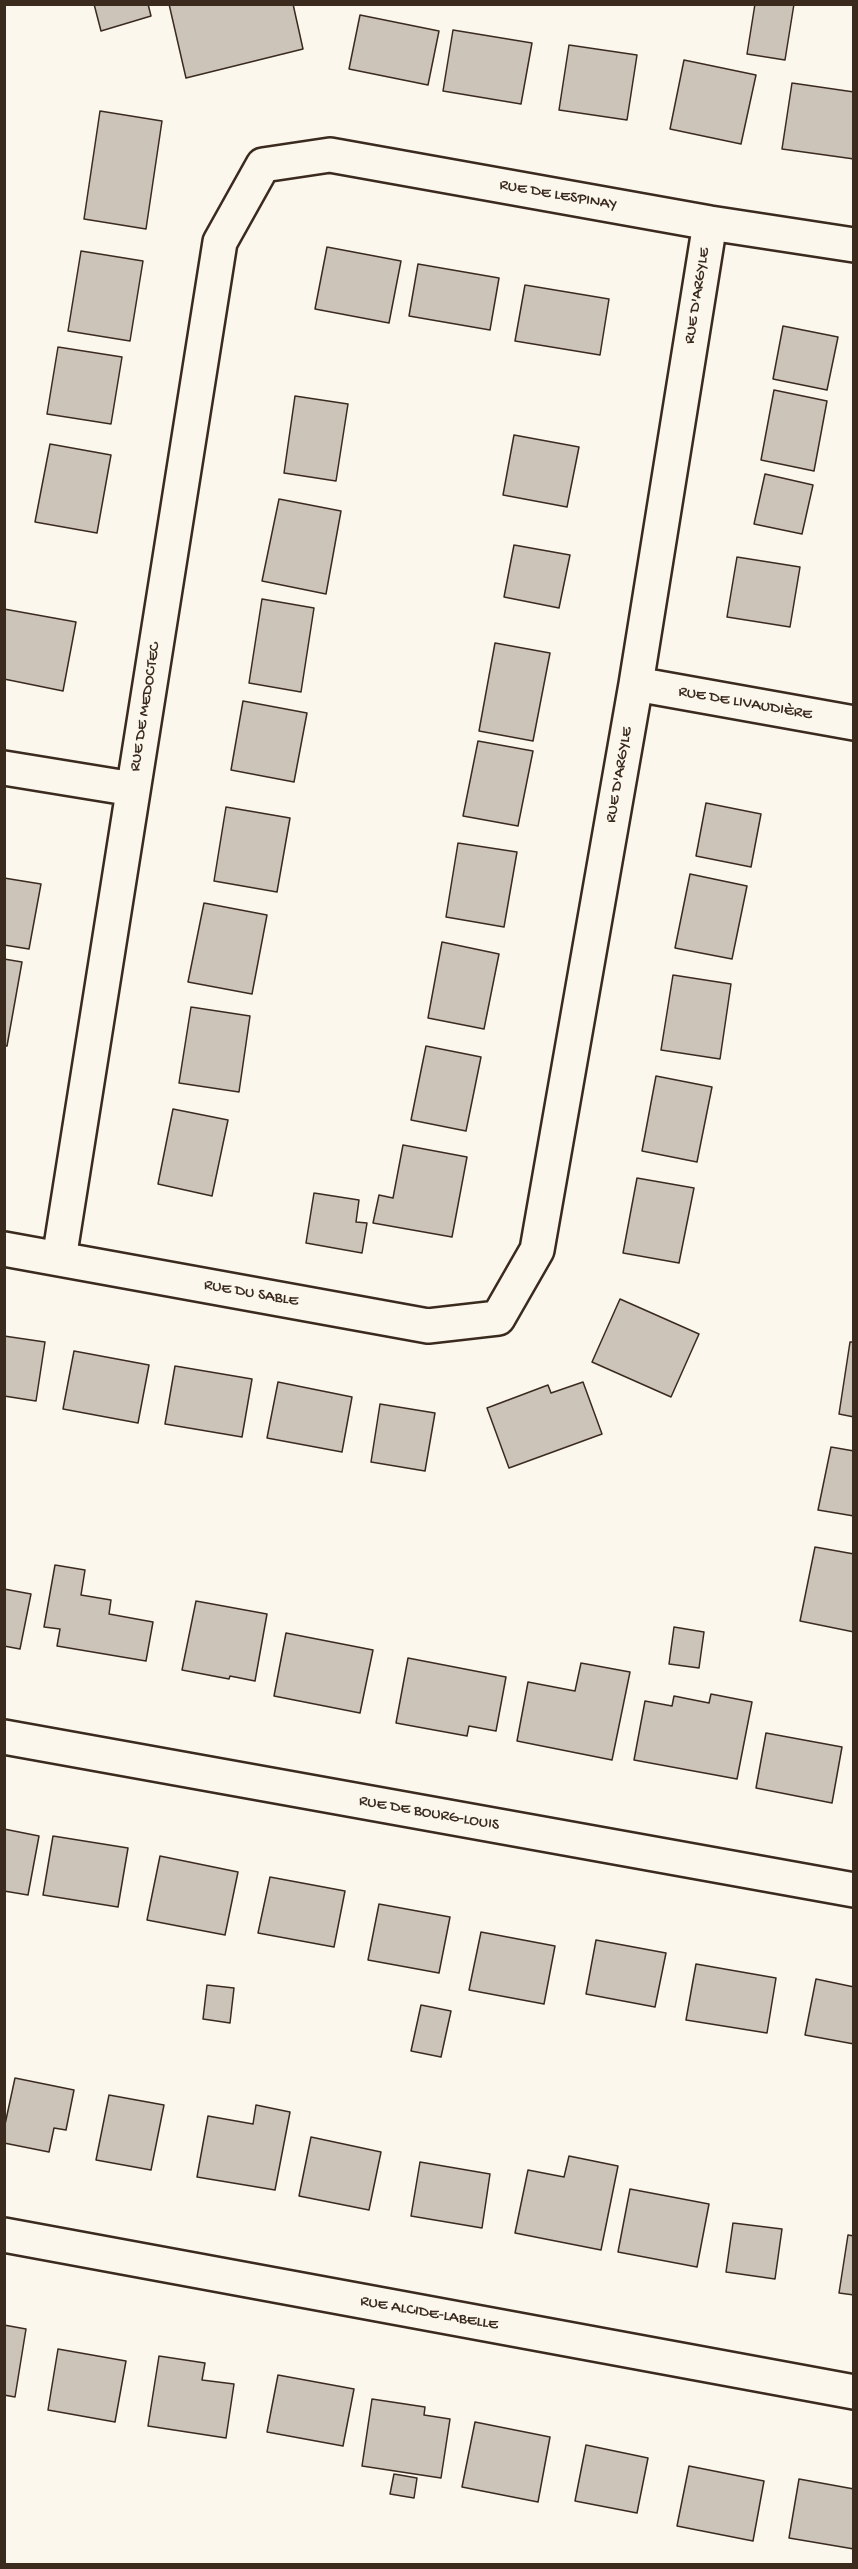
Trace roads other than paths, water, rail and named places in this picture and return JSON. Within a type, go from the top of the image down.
[{"type":"street","name":"RUE DE LESPINAY","points":[[263,165],[330,155],[854,245]]},
{"type":"street","name":"RUE DE MEDOCTEC","points":[[59,1259],[220,242],[263,165]]},
{"type":"street","name":"RUE D'ARGYLE","points":[[498,1318],[537,1250],[636,684],[710,222]]},
{"type":"street","name":"RUE DE LIVAUDIÈRE","points":[[636,684],[854,723]]},
{"type":"street","points":[[4,768],[133,789]]},
{"type":"street","name":"RUE DU SABLE","points":[[4,1249],[428,1326],[498,1318]]},
{"type":"street","name":"RUE DE BOURG-LOUIS","points":[[4,1737],[854,1890]]},
{"type":"street","name":"RUE ALCIDE-LABELLE","points":[[4,2235],[854,2392]]}]
